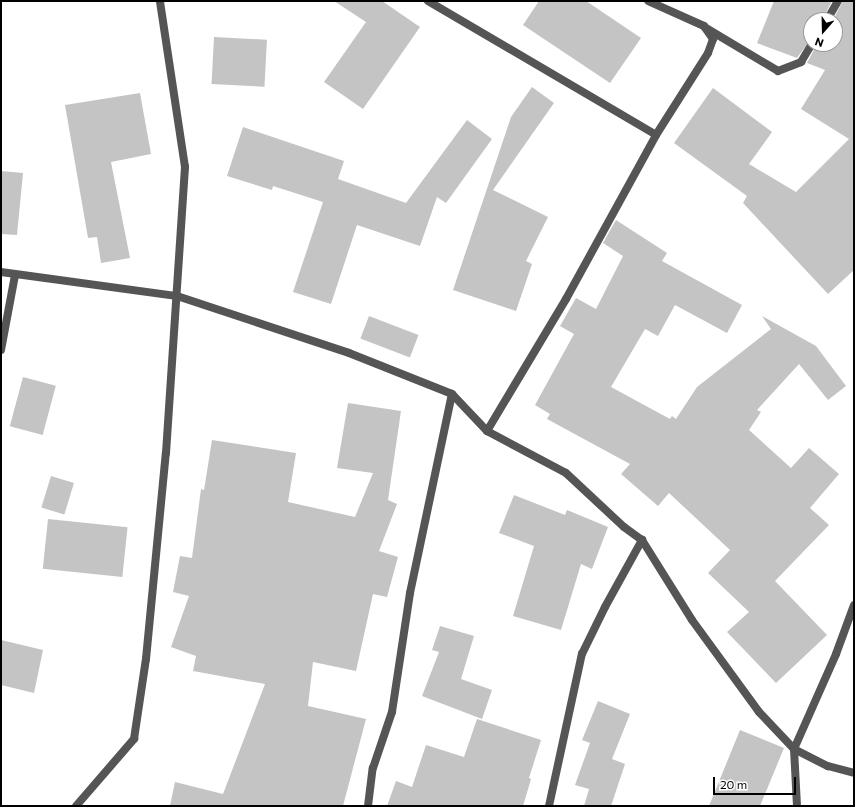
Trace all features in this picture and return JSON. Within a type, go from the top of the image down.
[{"type":"street","points":[[76,806],[134,739],[146,659],[166,453],[185,167],[160,1]]},
{"type":"street","points":[[428,1],[656,135]]},
{"type":"street","points":[[648,1],[704,26],[778,71],[801,62],[807,52]]},
{"type":"street","points":[[832,12],[838,1]]},
{"type":"street","points":[[487,431],[566,300],[656,135],[708,53],[713,39],[704,26]]},
{"type":"street","points":[[1,272],[177,296],[349,353],[452,394],[487,431],[566,473],[624,528],[642,540],[692,620],[759,712],[794,749],[828,766],[854,773]]},
{"type":"street","points":[[1,350],[15,275]]},
{"type":"street","points":[[368,806],[373,768],[392,712],[410,593],[452,394]]},
{"type":"street","points":[[549,806],[582,654],[605,607],[642,540]]},
{"type":"street","points":[[797,806],[794,749],[836,654],[854,605]]},
{"type":"building","points":[[334,1],[382,1],[420,27],[363,109],[324,82],[366,22]]},
{"type":"building","points":[[539,1],[586,1],[641,38],[610,83],[523,25]]},
{"type":"building","points":[[774,1],[832,1],[826,12],[803,12],[803,50],[797,58],[757,43]]},
{"type":"building","points":[[843,1],[854,1],[854,270],[828,294],[743,203],[747,196],[674,143],[713,88],[772,132],[749,164],[796,192],[849,139],[801,109],[825,70],[807,63],[813,52],[843,52],[843,12],[837,12]]},
{"type":"building","points":[[214,37],[267,40],[264,87],[212,84]]},
{"type":"building","points":[[532,87],[554,103],[493,190],[548,217],[526,261],[532,264],[516,311],[453,290],[511,117]]},
{"type":"building","points":[[140,93],[151,154],[111,162],[130,258],[101,263],[97,237],[88,238],[65,105]]},
{"type":"building","points":[[467,120],[492,139],[446,203],[437,197],[420,246],[357,225],[331,304],[293,292],[323,202],[273,186],[272,190],[227,176],[243,127],[344,161],[338,179],[406,203]]},
{"type":"building","points":[[1,171],[23,173],[17,235],[1,234]]},
{"type":"building","points":[[616,220],[667,253],[662,261],[742,305],[727,333],[675,305],[658,336],[645,329],[611,387],[670,419],[672,416],[676,419],[697,387],[771,329],[762,316],[816,346],[846,386],[828,400],[799,364],[757,410],[761,412],[749,430],[791,468],[809,448],[839,474],[810,508],[829,525],[775,581],[827,635],[776,683],[727,632],[749,612],[708,573],[730,550],[669,493],[658,506],[621,474],[630,464],[547,419],[550,414],[535,405],[574,334],[560,326],[576,298],[596,309],[623,256],[603,243]]},
{"type":"building","points":[[369,316],[418,335],[410,357],[360,338]]},
{"type":"building","points":[[23,377],[56,386],[43,435],[10,426]]},
{"type":"building","points":[[348,403],[401,411],[388,500],[397,504],[379,551],[398,557],[387,597],[373,594],[356,671],[313,662],[308,706],[366,719],[343,806],[170,806],[175,782],[223,794],[265,684],[193,671],[196,656],[171,647],[189,596],[173,592],[180,556],[192,558],[201,489],[204,490],[212,440],[296,453],[288,502],[355,517],[373,473],[337,468]]},
{"type":"building","points":[[51,476],[74,483],[64,515],[41,508]]},
{"type":"building","points":[[514,495],[565,515],[567,510],[608,527],[592,569],[581,564],[561,630],[513,616],[534,546],[499,533]]},
{"type":"building","points":[[48,519],[128,527],[122,577],[43,569]]},
{"type":"building","points":[[440,626],[474,636],[461,679],[492,690],[482,719],[422,696],[439,652],[432,650]]},
{"type":"building","points":[[1,640],[43,650],[34,693],[1,685]]},
{"type":"building","points":[[598,701],[630,714],[612,759],[625,764],[611,806],[584,806],[589,789],[575,785],[590,743],[582,740]]},
{"type":"building","points":[[477,719],[541,740],[529,778],[531,779],[523,806],[387,806],[396,781],[412,787],[426,745],[464,757]]},
{"type":"building","points":[[740,730],[784,748],[760,806],[709,806]]}]
